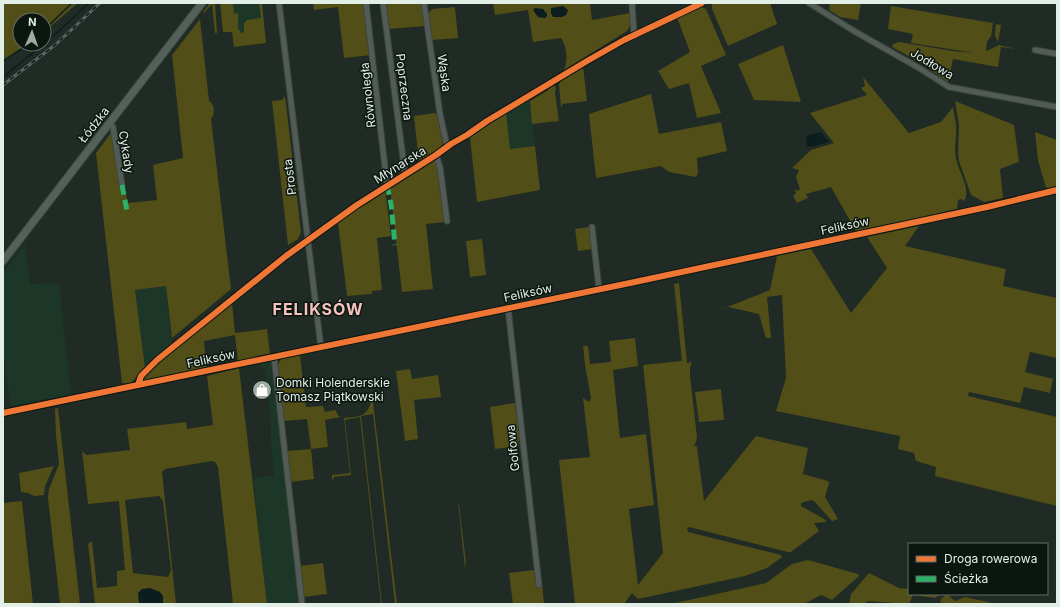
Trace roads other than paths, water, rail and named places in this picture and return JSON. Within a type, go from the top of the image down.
[{"type":"main road","name":"Łódzka","points":[[3,261],[202,3]]},
{"type":"street","name":"Prosta","points":[[279,3],[321,348]]},
{"type":"street","name":"Równoległa","points":[[366,3],[387,185]]},
{"type":"street","name":"Poprzeczna","points":[[383,3],[405,174]]},
{"type":"street","name":"Wąska","points":[[424,3],[440,114],[447,146]]},
{"type":"street","points":[[632,3],[634,35]]},
{"type":"street","name":"Młynarska","points":[[138,385],[142,376],[157,360],[246,287],[352,208],[502,111],[587,61],[634,35],[702,3]]},
{"type":"street","name":"Jodłowa","points":[[809,3],[949,86],[1057,107]]},
{"type":"street","points":[[1035,50],[1057,54]]},
{"type":"street","name":"Cykady","points":[[109,123],[113,127],[122,185]]},
{"type":"street","points":[[436,155],[440,167],[447,222]]},
{"type":"street","name":"Feliksów","points":[[3,413],[321,348],[987,207],[1057,190]]},
{"type":"street","points":[[592,227],[599,289]]},
{"type":"street","name":"Golfowa","points":[[508,308],[539,585]]},
{"type":"street","points":[[274,357],[302,604]]},
{"type":"waterway","points":[[52,22],[72,3]]},
{"type":"waterway","points":[[52,37],[89,3]]},
{"type":"waterway","points":[[3,61],[17,52]]},
{"type":"waterway","points":[[3,77],[34,52]]},
{"type":"railway","points":[[3,85],[55,45],[100,3]]},
{"type":"place","name":"Domki Holenderskie Tomasz Piątkowski","points":[[262,390]]},
{"type":"district","name":"FELIKSÓW","points":[[318,309]]}]
